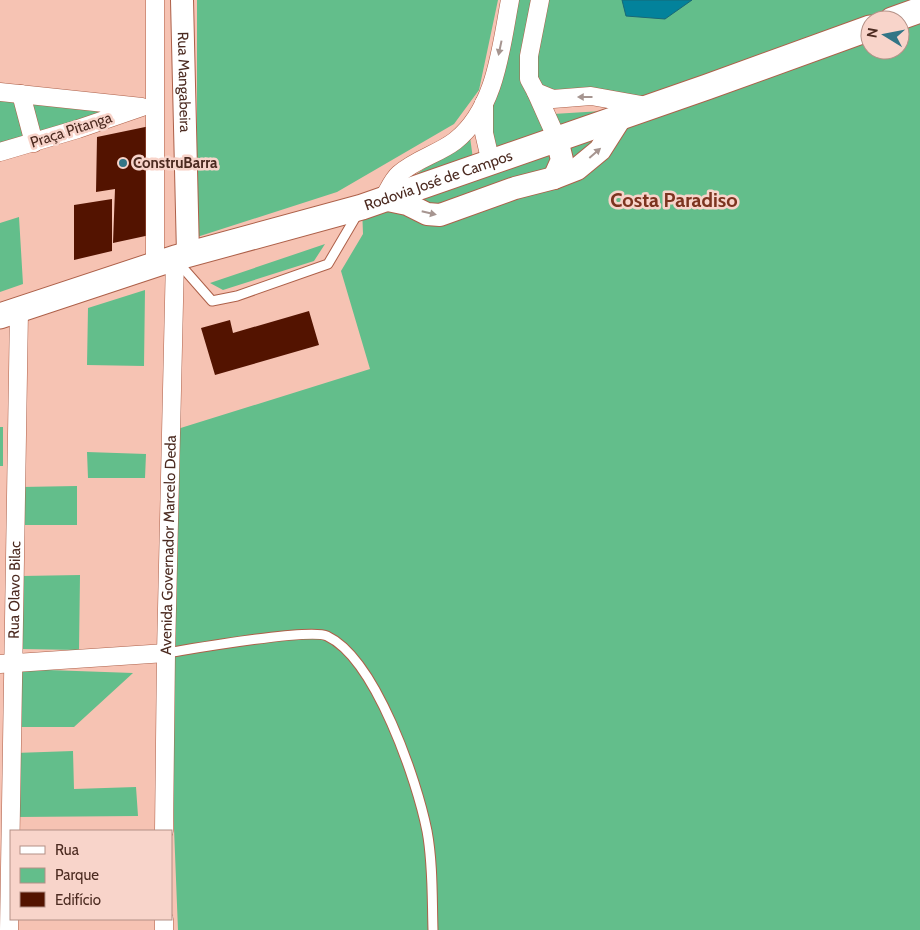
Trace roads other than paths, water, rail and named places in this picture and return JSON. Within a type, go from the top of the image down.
[{"type":"main road","name":"Rodovia José de Campos","points":[[9,313],[172,259],[372,203],[860,32]]},
{"type":"street","name":"Avenida Governador Marcelo Deda","points":[[155,0],[148,106],[172,259],[164,830]]},
{"type":"street","name":"Rua Mangabeira","points":[[172,259],[182,0]]},
{"type":"street","points":[[372,203],[398,175],[417,161],[456,140],[484,102],[495,75],[510,0]]},
{"type":"street","points":[[540,0],[529,56],[529,78],[557,139],[562,160],[554,178]]},
{"type":"street","name":"Praça Pitanga","points":[[0,92],[148,106]]},
{"type":"street","points":[[536,92],[553,99],[590,96],[650,106]]},
{"type":"street","points":[[21,94],[34,143]]},
{"type":"street","points":[[484,102],[484,133],[490,163],[515,188]]},
{"type":"street","name":"Praça Pitanga","points":[[0,152],[148,106]]},
{"type":"street","points":[[372,203],[407,204],[427,214],[440,215],[515,188],[554,178],[576,169],[600,150],[621,117]]},
{"type":"street","name":"Rua Olavo Bilac","points":[[9,313],[6,664],[9,930]]},
{"type":"street","points":[[6,664],[166,653]]},
{"type":"lane","points":[[172,259],[212,300],[236,296],[328,264],[372,203]]},
{"type":"lane","points":[[166,653],[300,634],[326,636],[351,655],[375,690],[414,776],[428,833],[433,930]]},
{"type":"water","points":[[622,0],[692,0],[665,19],[626,16]]},
{"type":"place","name":"ConstruBarra","points":[[123,163]]},
{"type":"district","name":"Costa Paradiso","points":[[674,200]]}]
